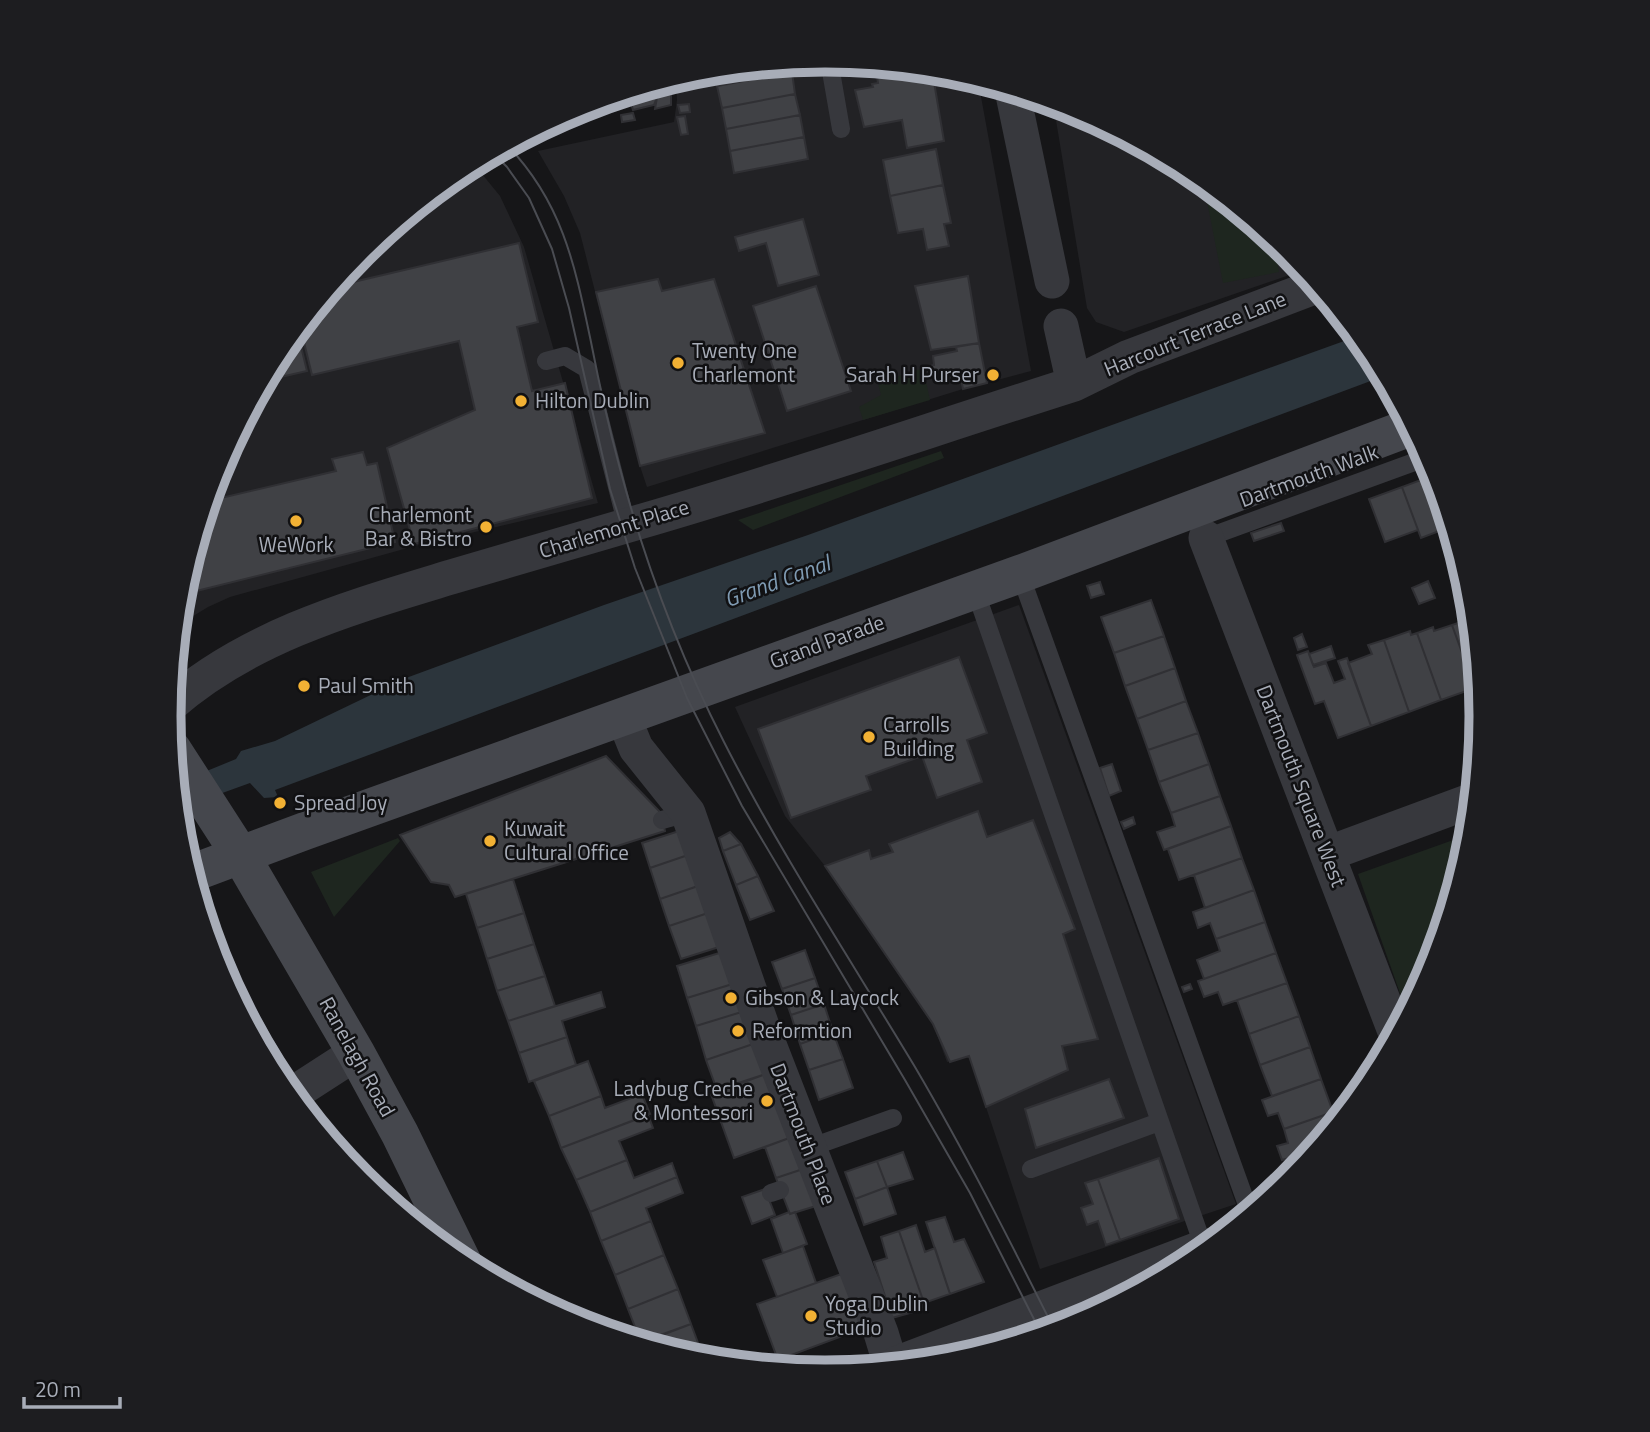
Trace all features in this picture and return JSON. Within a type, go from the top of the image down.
[{"type":"main road","name":"Grand Parade","points":[[200,870],[975,590],[1403,430]]},
{"type":"main road","name":"Ranelagh Road","points":[[183,764],[241,856],[356,1053],[400,1134],[452,1241]]},
{"type":"street","points":[[1014,101],[1052,281]]},
{"type":"street","name":"Harcourt Terrace Lane","points":[[1074,384],[1129,357],[1308,290]]},
{"type":"street","points":[[1061,326],[1074,384]]},
{"type":"street","name":"Charlemont Place","points":[[181,695],[244,653],[310,623],[377,599],[627,526],[1074,384]]},
{"type":"street","name":"Dartmouth Square West","points":[[1206,538],[1392,1022]]},
{"type":"street","name":"Dartmouth Place","points":[[623,716],[636,748],[675,816],[763,1029],[812,1168],[881,1333],[888,1357]]},
{"type":"street","points":[[1327,854],[1463,804]]},
{"type":"street","points":[[300,1089],[356,1053]]},
{"type":"street","points":[[935,1351],[1163,1264]]},
{"type":"lane","points":[[831,72],[841,129]]},
{"type":"lane","points":[[546,361],[565,356],[587,369],[627,526]]},
{"type":"lane","name":"Dartmouth Walk","points":[[1206,538],[1417,461]]},
{"type":"lane","points":[[1020,573],[1246,1203]]},
{"type":"lane","points":[[975,590],[1159,1122],[1202,1238]]},
{"type":"lane","points":[[812,1168],[893,1118]]},
{"type":"lane","points":[[1031,1169],[1159,1122]]},
{"type":"shaded area","points":[[783,73],[867,73],[909,77],[980,91],[1031,371],[963,389],[647,487],[580,233],[564,196],[538,151],[674,122],[676,89],[741,77]]},
{"type":"shaded area","points":[[1055,115],[1110,138],[1183,180],[1250,232],[1293,274],[1124,332],[1096,322],[1087,308]]},
{"type":"shaded area","points":[[480,172],[500,196],[524,247],[598,503],[415,546],[230,597],[188,619],[193,590],[215,509],[247,431],[289,358],[314,324],[369,260],[433,205]]},
{"type":"shaded area","points":[[1206,197],[1276,256],[1279,272],[1223,283]]},
{"type":"shaded area","points":[[923,368],[930,400],[863,420],[859,407],[881,395],[878,383]]},
{"type":"shaded area","points":[[941,451],[944,458],[753,530],[738,520]]},
{"type":"shaded area","points":[[1019,605],[1236,1204],[1040,1269],[969,1056],[947,1062],[933,1024],[825,866],[785,816],[735,707]]},
{"type":"shaded area","points":[[398,838],[400,841],[334,917],[311,872]]},
{"type":"shaded area","points":[[1458,838],[1435,923],[1403,1001],[1358,874]]},
{"type":"water","name":"Grand Canal","points":[[1348,340],[1374,380],[275,790],[278,797],[264,798],[250,783],[187,806],[184,780],[236,759],[241,751],[275,741],[406,678],[604,605],[808,535]]},
{"type":"building","points":[[787,73],[717,86],[716,81]]},
{"type":"building","points":[[792,73],[795,94],[722,108],[717,86]]},
{"type":"building","points":[[877,74],[934,81],[944,141],[907,148],[902,120],[864,127],[855,90],[873,87],[872,84],[878,83]]},
{"type":"building","points":[[671,91],[671,105],[655,109],[656,94]]},
{"type":"building","points":[[656,94],[654,105],[633,110],[631,102]]},
{"type":"building","points":[[795,94],[800,115],[726,129],[722,108]]},
{"type":"building","points":[[689,104],[690,112],[680,113],[678,105]]},
{"type":"building","points":[[633,113],[635,120],[622,122],[621,115]]},
{"type":"building","points":[[800,115],[804,137],[730,151],[726,129]]},
{"type":"building","points":[[685,116],[688,134],[681,135],[677,117]]},
{"type":"building","points":[[804,137],[808,159],[734,173],[730,151]]},
{"type":"building","points":[[936,149],[943,185],[890,196],[883,160]]},
{"type":"building","points":[[943,185],[951,223],[944,224],[949,246],[927,250],[923,229],[898,233],[890,196]]},
{"type":"building","points":[[803,219],[819,275],[778,286],[766,243],[739,251],[735,237]]},
{"type":"building","name":"Hilton Dublin","points":[[519,243],[538,322],[517,327],[532,391],[565,383],[592,498],[414,544],[387,448],[475,410],[459,341],[312,375],[303,339],[348,283]]},
{"type":"building","points":[[968,276],[979,343],[931,350],[915,286]]},
{"type":"building","name":"Twenty One Charlemont","points":[[658,279],[662,291],[714,279],[765,433],[640,466],[596,292]]},
{"type":"building","points":[[816,286],[851,391],[787,411],[753,306]]},
{"type":"building","points":[[300,343],[307,371],[277,378]]},
{"type":"building","points":[[979,343],[987,383],[963,389],[959,369],[930,375],[927,367],[934,365],[933,356],[957,351],[956,347]]},
{"type":"building","name":"WeWork","points":[[363,452],[367,465],[377,463],[395,542],[193,592],[219,498],[336,471],[332,459]]},
{"type":"building","points":[[1424,479],[1441,530],[1421,538],[1402,487]]},
{"type":"building","points":[[1402,487],[1418,530],[1385,542],[1369,499]]},
{"type":"building","points":[[1281,523],[1284,531],[1254,541],[1251,533]]},
{"type":"building","points":[[1428,581],[1435,598],[1419,604],[1412,588]]},
{"type":"building","points":[[1100,582],[1104,594],[1091,598],[1087,586]]},
{"type":"building","points":[[1151,600],[1164,636],[1114,653],[1101,617]]},
{"type":"building","points":[[1462,621],[1467,667],[1452,625]]},
{"type":"building","points":[[1452,625],[1467,667],[1468,690],[1441,700],[1417,633],[1433,627],[1434,631]]},
{"type":"building","points":[[1410,631],[1411,635],[1417,633],[1441,700],[1409,712],[1384,640]]},
{"type":"building","points":[[1302,634],[1307,647],[1298,650],[1294,638]]},
{"type":"building","points":[[1164,636],[1175,668],[1125,686],[1114,653]]},
{"type":"building","points":[[1384,640],[1409,712],[1371,726],[1348,663],[1372,654],[1368,645]]},
{"type":"building","points":[[1331,646],[1335,658],[1313,665],[1309,654]]},
{"type":"building","points":[[1308,651],[1314,667],[1326,663],[1334,683],[1345,679],[1338,661],[1347,658],[1371,726],[1338,738],[1324,701],[1315,704],[1297,655]]},
{"type":"building","name":"Carrolls Building","points":[[959,657],[987,733],[967,740],[982,782],[937,798],[922,756],[866,776],[871,790],[791,818],[758,729]]},
{"type":"building","points":[[1175,668],[1186,701],[1137,719],[1125,686]]},
{"type":"building","points":[[1186,701],[1198,733],[1148,750],[1137,719]]},
{"type":"building","points":[[1198,733],[1209,764],[1159,782],[1148,750]]},
{"type":"building","points":[[606,756],[661,813],[665,831],[455,897],[449,885],[431,882],[400,835]]},
{"type":"building","points":[[1112,764],[1121,791],[1109,796],[1100,768]]},
{"type":"building","points":[[1209,764],[1220,796],[1171,813],[1159,782]]},
{"type":"building","points":[[1220,796],[1231,826],[1164,850],[1157,832],[1175,826],[1171,813]]},
{"type":"building","points":[[978,811],[987,837],[1033,820],[1075,929],[1063,934],[1098,1039],[1062,1046],[1068,1070],[986,1107],[969,1056],[950,1062],[933,1024],[825,866],[869,850],[871,859],[893,852],[889,844]]},
{"type":"building","points":[[1133,817],[1135,824],[1124,829],[1121,822]]},
{"type":"building","points":[[1231,826],[1242,858],[1179,880],[1168,849]]},
{"type":"building","points":[[679,831],[688,855],[650,868],[642,843]]},
{"type":"building","points":[[730,832],[741,844],[723,851],[719,838]]},
{"type":"building","points":[[741,844],[758,876],[736,885],[723,851]]},
{"type":"building","points":[[688,855],[698,886],[660,899],[650,868]]},
{"type":"building","points":[[1242,858],[1254,890],[1205,908],[1194,875]]},
{"type":"building","points":[[758,876],[774,911],[750,920],[736,885]]},
{"type":"building","points":[[513,879],[524,913],[477,928],[466,894]]},
{"type":"building","points":[[698,886],[708,913],[669,926],[660,899]]},
{"type":"building","points":[[1254,890],[1265,922],[1216,939],[1210,923],[1198,928],[1193,912]]},
{"type":"building","points":[[524,913],[534,944],[487,959],[477,928]]},
{"type":"building","points":[[708,913],[719,947],[681,959],[669,926]]},
{"type":"building","points":[[1265,922],[1276,953],[1204,979],[1197,960],[1220,951],[1216,939]]},
{"type":"building","points":[[534,944],[545,976],[497,991],[487,959]]},
{"type":"building","points":[[729,950],[739,982],[687,998],[677,966]]},
{"type":"building","points":[[805,950],[815,978],[782,989],[772,962]]},
{"type":"building","points":[[1276,953],[1287,983],[1223,1005],[1218,992],[1204,997],[1198,981]]},
{"type":"building","points":[[545,976],[555,1006],[508,1021],[497,991]]},
{"type":"building","points":[[815,978],[824,1004],[791,1015],[782,989]]},
{"type":"building","points":[[739,982],[748,1010],[696,1026],[687,998]]},
{"type":"building","points":[[1287,983],[1299,1016],[1249,1034],[1237,1000]]},
{"type":"building","points":[[1190,984],[1192,989],[1184,992],[1182,987]]},
{"type":"building","points":[[241,986],[256,1011],[253,1013]]},
{"type":"building","points":[[601,992],[605,1007],[562,1021],[567,1037],[519,1053],[508,1021]]},
{"type":"building","points":[[824,1004],[833,1032],[800,1044],[791,1015]]},
{"type":"building","points":[[748,1010],[759,1042],[706,1060],[696,1026]]},
{"type":"building","points":[[256,1011],[271,1038],[268,1040],[253,1013]]},
{"type":"building","points":[[1299,1016],[1310,1047],[1260,1065],[1249,1034]]},
{"type":"building","points":[[833,1032],[843,1059],[809,1070],[800,1044]]},
{"type":"building","points":[[567,1037],[576,1065],[529,1082],[519,1053]]},
{"type":"building","points":[[271,1038],[286,1063],[283,1065],[268,1040]]},
{"type":"building","points":[[759,1042],[769,1073],[717,1090],[706,1060]]},
{"type":"building","points":[[1310,1047],[1321,1079],[1272,1096],[1260,1065]]},
{"type":"building","points":[[843,1059],[853,1088],[819,1100],[809,1070]]},
{"type":"building","points":[[588,1061],[601,1096],[549,1116],[534,1081]]},
{"type":"building","points":[[769,1073],[792,1137],[734,1158],[711,1094]]},
{"type":"building","points":[[1109,1079],[1124,1118],[1036,1148],[1025,1109]]},
{"type":"building","points":[[1321,1079],[1333,1112],[1284,1129],[1278,1113],[1268,1116],[1262,1100]]},
{"type":"building","points":[[642,1094],[650,1114],[561,1148],[549,1116],[601,1096],[605,1108]]},
{"type":"building","points":[[1333,1112],[1293,1158],[1282,1160],[1277,1146],[1288,1143],[1284,1129]]},
{"type":"building","points":[[648,1115],[653,1128],[619,1141],[627,1160],[576,1180],[561,1148]]},
{"type":"building","points":[[792,1137],[803,1169],[776,1178],[765,1147]]},
{"type":"building","points":[[903,1152],[913,1179],[887,1187],[877,1161]]},
{"type":"building","points":[[1159,1158],[1179,1219],[1120,1240],[1098,1179]]},
{"type":"building","points":[[627,1160],[634,1178],[672,1163],[677,1177],[590,1212],[576,1180]]},
{"type":"building","points":[[877,1161],[887,1187],[855,1199],[845,1172]]},
{"type":"building","points":[[803,1169],[816,1206],[790,1214],[776,1178]]},
{"type":"building","points":[[677,1177],[683,1193],[646,1208],[651,1221],[601,1241],[590,1212]]},
{"type":"building","points":[[1098,1179],[1120,1240],[1106,1245],[1098,1221],[1087,1225],[1081,1208],[1093,1204],[1085,1183]]},
{"type":"building","points":[[887,1187],[896,1214],[864,1225],[855,1199]]},
{"type":"building","points":[[765,1189],[775,1215],[752,1224],[742,1197]]},
{"type":"building","points":[[795,1212],[807,1244],[783,1253],[771,1219]]},
{"type":"building","points":[[945,1217],[954,1242],[964,1239],[984,1282],[950,1294],[926,1222]]},
{"type":"building","points":[[651,1221],[664,1255],[615,1275],[601,1241]]},
{"type":"building","points":[[916,1225],[925,1252],[935,1248],[950,1294],[924,1303],[899,1231]]},
{"type":"building","points":[[899,1231],[924,1309],[892,1318],[874,1262],[887,1258],[881,1237]]},
{"type":"building","points":[[803,1246],[816,1283],[777,1297],[763,1260]]},
{"type":"building","points":[[664,1255],[678,1289],[628,1309],[615,1275]]},
{"type":"building","name":"Yoga Dublin Studio","points":[[844,1273],[864,1328],[777,1358],[757,1304]]},
{"type":"building","points":[[678,1289],[691,1324],[655,1337],[637,1332],[628,1309]]},
{"type":"building","points":[[691,1324],[700,1348],[658,1338],[656,1337]]},
{"type":"tram line","points":[[513,152],[541,190],[564,237],[579,287],[607,419],[629,501],[651,571],[692,675],[724,742],[769,825],[952,1131],[1049,1320]]},
{"type":"tram line","points":[[500,160],[529,198],[552,249],[569,308],[610,489],[635,568],[687,698],[742,806],[970,1193],[1037,1324]]},
{"type":"place","name":"Twenty One Charlemont","points":[[678,363]]},
{"type":"place","name":"Sarah H Purser","points":[[993,375]]},
{"type":"place","name":"Hilton Dublin","points":[[521,401]]},
{"type":"place","name":"WeWork","points":[[296,521]]},
{"type":"place","name":"Charlemont Bar & Bistro","points":[[486,527]]},
{"type":"place","name":"Paul Smith","points":[[304,686]]},
{"type":"place","name":"Carrolls Building","points":[[869,737]]},
{"type":"place","name":"Spread Joy","points":[[280,803]]},
{"type":"place","name":"Kuwait Cultural Office","points":[[490,841]]},
{"type":"place","name":"Gibson & Laycock","points":[[731,998]]},
{"type":"place","name":"Reformtion","points":[[738,1031]]},
{"type":"place","name":"Ladybug Creche & Montessori","points":[[767,1101]]},
{"type":"place","name":"Yoga Dublin Studio","points":[[811,1316]]}]
